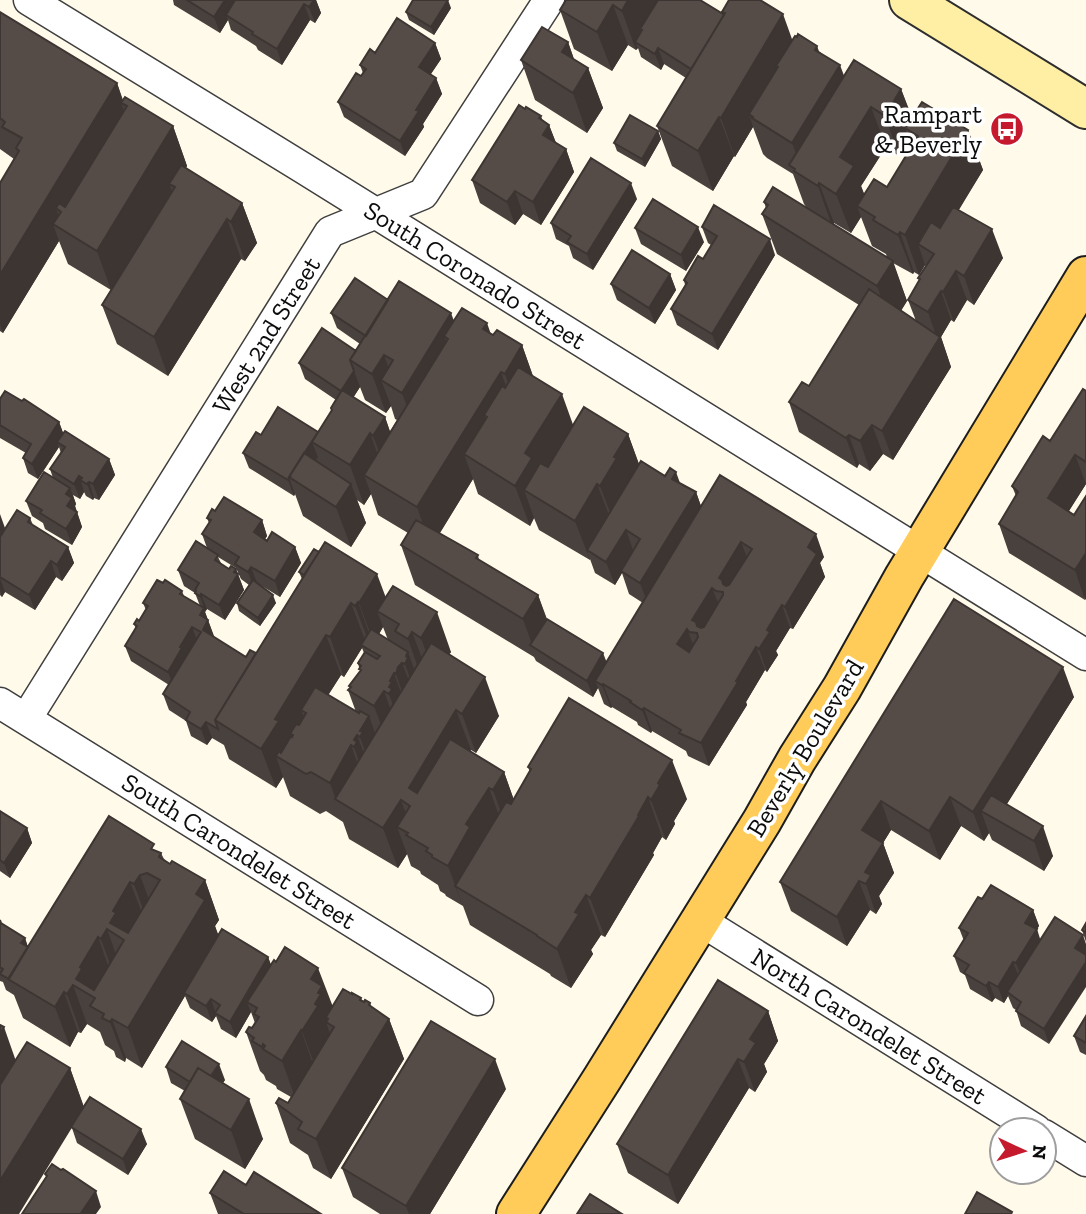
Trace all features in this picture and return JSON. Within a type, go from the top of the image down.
[{"type":"main road","name":"Beverly Boulevard","points":[[516,1214],[603,1079],[762,821],[1086,276]]},
{"type":"street","name":"South Coronado Street","points":[[29,0],[1086,655]]},
{"type":"street","name":"West 2nd Street","points":[[26,719],[330,232],[423,194],[549,0]]},
{"type":"street","points":[[909,0],[1086,109]]},
{"type":"street","name":"South Carondelet Street","points":[[0,703],[478,1000]]},
{"type":"street","name":"North Carondelet Street","points":[[701,921],[1014,1116]]},
{"type":"street","points":[[1058,1144],[1086,1161]]},
{"type":"building","points":[[187,0],[225,0],[214,17]]},
{"type":"building","points":[[235,0],[314,0],[309,7],[304,4],[277,49],[226,15]]},
{"type":"building","points":[[413,0],[448,0],[431,27],[406,12]]},
{"type":"building","points":[[566,0],[628,0],[622,11],[613,5],[597,32],[560,10]]},
{"type":"building","points":[[658,0],[700,0],[724,15],[691,69],[658,48],[655,54],[635,42]]},
{"type":"building","points":[[729,0],[760,0],[783,14],[721,118],[719,117],[698,151],[657,126],[725,13],[722,12]]},
{"type":"building","points":[[0,12],[117,83],[0,275],[0,183],[19,151],[16,148],[22,138],[2,127],[5,122],[0,118]]},
{"type":"building","points":[[397,18],[435,43],[419,67],[436,78],[400,141],[338,102],[356,73],[361,76],[366,69],[360,65],[370,49],[375,53]]},
{"type":"building","points":[[542,27],[568,42],[562,52],[588,68],[573,93],[521,60]]},
{"type":"building","points":[[798,34],[817,46],[815,50],[840,65],[792,143],[749,114]]},
{"type":"building","points":[[854,60],[901,89],[885,116],[871,107],[840,157],[854,166],[836,194],[819,183],[818,186],[789,165]]},
{"type":"building","points":[[125,97],[173,126],[97,251],[53,224],[61,212],[56,208],[59,203],[65,207],[127,106],[121,103]]},
{"type":"building","points":[[922,102],[968,130],[905,235],[900,232],[898,235],[873,220],[875,217],[857,206],[874,179],[887,187],[918,136],[905,128]]},
{"type":"building","points":[[519,105],[541,116],[539,118],[549,125],[543,135],[566,149],[533,202],[515,191],[507,202],[472,180]]},
{"type":"building","points":[[630,115],[658,131],[642,159],[614,143]]},
{"type":"building","points":[[591,158],[631,183],[587,254],[567,242],[571,236],[551,223]]},
{"type":"building","points":[[181,165],[242,203],[231,222],[227,219],[154,337],[102,305],[175,187],[169,184]]},
{"type":"building","points":[[773,187],[893,261],[877,286],[762,214],[768,205],[764,202]]},
{"type":"building","points":[[653,199],[698,227],[681,255],[635,228]]},
{"type":"building","points":[[714,205],[770,239],[712,334],[671,309],[687,283],[684,280],[698,256],[703,259],[717,236],[702,227]]},
{"type":"building","points":[[953,207],[992,229],[964,276],[956,271],[928,312],[908,300],[920,279],[918,278],[934,254],[918,244],[931,222],[940,228]]},
{"type":"building","points":[[632,250],[670,274],[649,308],[611,284]]},
{"type":"building","points":[[355,278],[388,300],[366,336],[331,313]]},
{"type":"building","points":[[399,281],[451,313],[402,393],[381,380],[393,360],[384,355],[372,374],[350,360]]},
{"type":"building","points":[[869,289],[940,337],[882,431],[872,425],[860,441],[849,435],[846,438],[789,402],[802,382],[809,386]]},
{"type":"building","points":[[462,308],[487,323],[483,329],[493,335],[497,330],[522,345],[505,374],[501,372],[417,507],[364,475],[448,339],[444,336]]},
{"type":"building","points":[[322,328],[356,351],[350,360],[354,371],[341,391],[299,363]]},
{"type":"building","points":[[518,367],[562,394],[525,453],[532,458],[515,486],[464,454],[502,386],[505,388]]},
{"type":"building","points":[[1083,389],[1086,391],[1086,462],[1075,455],[1048,498],[1074,515],[1086,496],[1086,553],[1075,570],[999,524],[1018,492],[1012,486],[1043,436],[1050,441]]},
{"type":"building","points":[[342,390],[385,417],[373,436],[370,433],[350,465],[312,442]]},
{"type":"building","points":[[5,391],[22,401],[24,399],[59,422],[32,464],[23,458],[31,444],[0,425],[0,399]]},
{"type":"building","points":[[278,407],[318,432],[288,480],[243,453],[256,432],[261,435]]},
{"type":"building","points":[[584,407],[628,434],[600,486],[597,484],[575,521],[524,490],[540,463],[548,467]]},
{"type":"building","points":[[65,431],[109,459],[93,484],[80,480],[82,478],[79,476],[74,484],[50,469],[65,447],[57,442]]},
{"type":"building","points":[[304,453],[351,484],[336,507],[289,477]]},
{"type":"building","points":[[641,461],[665,476],[670,468],[676,472],[672,479],[696,492],[640,583],[621,571],[640,539],[626,530],[606,562],[587,550]]},
{"type":"building","points":[[44,472],[70,488],[66,494],[72,498],[67,506],[77,512],[66,529],[26,501]]},
{"type":"building","points":[[720,475],[816,534],[808,547],[817,554],[785,607],[782,605],[759,649],[756,647],[701,743],[679,733],[681,730],[595,681]],"holes":[[[741,542],[752,549],[726,586],[719,578]],[[712,588],[723,592],[704,627],[697,626],[692,620]],[[687,629],[697,633],[698,637],[689,652],[677,644]]]},
{"type":"building","points":[[224,497],[262,520],[254,532],[267,541],[272,532],[295,547],[275,581],[251,567],[248,572],[235,564],[239,557],[202,534],[211,520],[207,518],[212,509],[215,511]]},
{"type":"building","points":[[17,510],[30,518],[28,522],[68,547],[57,565],[51,561],[29,595],[0,577],[0,537]]},
{"type":"building","points":[[416,520],[478,555],[476,558],[538,595],[523,619],[401,545]]},
{"type":"building","points":[[196,541],[218,555],[215,560],[229,569],[231,566],[236,569],[234,572],[238,574],[219,605],[195,593],[199,583],[178,570]]},
{"type":"building","points":[[325,542],[377,574],[359,603],[355,606],[351,603],[330,637],[326,635],[275,719],[279,721],[261,749],[215,720]]},
{"type":"building","points":[[314,549],[319,552],[304,575],[299,572]]},
{"type":"building","points":[[157,580],[163,583],[165,580],[182,591],[180,594],[204,608],[200,615],[208,620],[203,630],[246,657],[250,650],[256,653],[215,720],[218,729],[206,722],[201,729],[186,720],[190,712],[163,694],[201,632],[192,627],[168,672],[125,646],[137,626],[134,624],[137,619],[139,621],[148,606],[143,603]]},
{"type":"building","points":[[253,580],[273,595],[258,618],[237,603]]},
{"type":"building","points":[[393,586],[437,612],[421,638],[412,632],[408,639],[395,631],[399,624],[377,611]]},
{"type":"building","points":[[954,599],[1063,667],[973,812],[950,797],[929,831],[881,801],[862,830],[883,843],[865,872],[871,875],[866,884],[859,881],[837,917],[780,882]]},
{"type":"building","points":[[547,619],[603,653],[587,681],[530,645]]},
{"type":"building","points":[[371,629],[408,652],[405,664],[402,663],[398,667],[390,681],[392,682],[389,687],[392,689],[389,694],[384,691],[374,706],[348,690],[361,670],[358,663],[365,652],[377,659],[380,656],[361,645]]},
{"type":"building","points":[[431,643],[485,677],[462,714],[456,710],[409,788],[417,793],[450,739],[504,772],[493,790],[489,788],[466,824],[470,827],[448,866],[432,857],[426,851],[428,848],[397,827],[410,806],[401,800],[383,828],[335,799]]},
{"type":"building","points":[[315,687],[369,716],[360,731],[363,732],[360,737],[357,735],[354,740],[357,742],[354,747],[351,745],[330,783],[311,772],[306,774],[276,756],[279,751],[281,753],[292,737],[290,734],[296,724],[299,725],[306,713],[301,710]]},
{"type":"building","points":[[569,698],[672,760],[658,783],[660,785],[651,800],[648,797],[590,898],[586,895],[575,912],[579,914],[557,949],[455,886],[506,802],[511,804],[531,769],[528,767]]},
{"type":"building","points":[[991,795],[1043,826],[1034,841],[981,811]]},
{"type":"building","points":[[0,811],[27,828],[4,863],[0,860]]},
{"type":"building","points":[[109,816],[154,844],[151,849],[161,853],[159,857],[170,864],[172,861],[205,880],[196,894],[205,900],[128,1028],[112,1019],[110,1022],[102,1018],[104,1014],[90,1006],[95,998],[73,985],[67,994],[64,992],[55,1007],[8,979]],"holes":[[[147,873],[160,880],[128,933],[110,923],[116,913],[113,911],[130,882],[134,884],[140,875]],[[107,929],[124,940],[94,990],[76,979],[98,937],[101,939]]]},
{"type":"building","points":[[991,885],[1033,910],[1025,923],[1037,929],[998,987],[989,982],[986,986],[964,973],[969,965],[954,956],[968,933],[959,928],[978,897],[982,899]]},
{"type":"building","points":[[1055,917],[1083,935],[1075,948],[1086,955],[1086,962],[1044,1029],[1016,1011],[1021,1002],[1007,992]]},
{"type":"building","points":[[0,920],[25,938],[21,943],[28,947],[9,979],[0,974],[3,969],[0,967]]},
{"type":"building","points":[[222,929],[268,957],[230,1022],[215,1013],[220,1005],[211,999],[206,1006],[184,993]]},
{"type":"building","points":[[285,947],[318,968],[311,979],[322,986],[315,1004],[318,1006],[282,1061],[263,1049],[263,1044],[262,1047],[252,1041],[254,1038],[246,1032],[259,1017],[254,1014],[257,1008],[247,1002]]},
{"type":"building","points":[[718,980],[768,1011],[750,1039],[756,1043],[744,1062],[738,1059],[668,1175],[617,1144]]},
{"type":"building","points":[[343,989],[370,1003],[369,1005],[389,1019],[316,1139],[298,1129],[302,1122],[276,1103],[279,1098],[288,1103],[334,1027],[326,1022],[326,1017]]},
{"type":"building","points":[[1086,1016],[1086,1043],[1074,1036]]},
{"type":"building","points":[[431,1021],[495,1059],[406,1206],[342,1168]]},
{"type":"building","points":[[182,1041],[219,1064],[211,1076],[198,1068],[190,1082],[166,1067]]},
{"type":"building","points":[[27,1042],[70,1068],[0,1181],[0,1085]]},
{"type":"building","points":[[198,1068],[249,1099],[231,1130],[180,1099]]},
{"type":"building","points":[[90,1097],[141,1129],[123,1159],[71,1127]]},
{"type":"building","points":[[52,1164],[96,1191],[81,1213],[83,1214],[22,1214]]},
{"type":"building","points":[[224,1171],[246,1185],[254,1172],[321,1214],[244,1214],[210,1193]]},
{"type":"building","points":[[977,1192],[1012,1212],[1011,1214],[965,1214]]},
{"type":"building","points":[[590,1194],[622,1214],[577,1214]]},
{"type":"place","name":"Rampart & Beverly","points":[[1007,129]]}]
